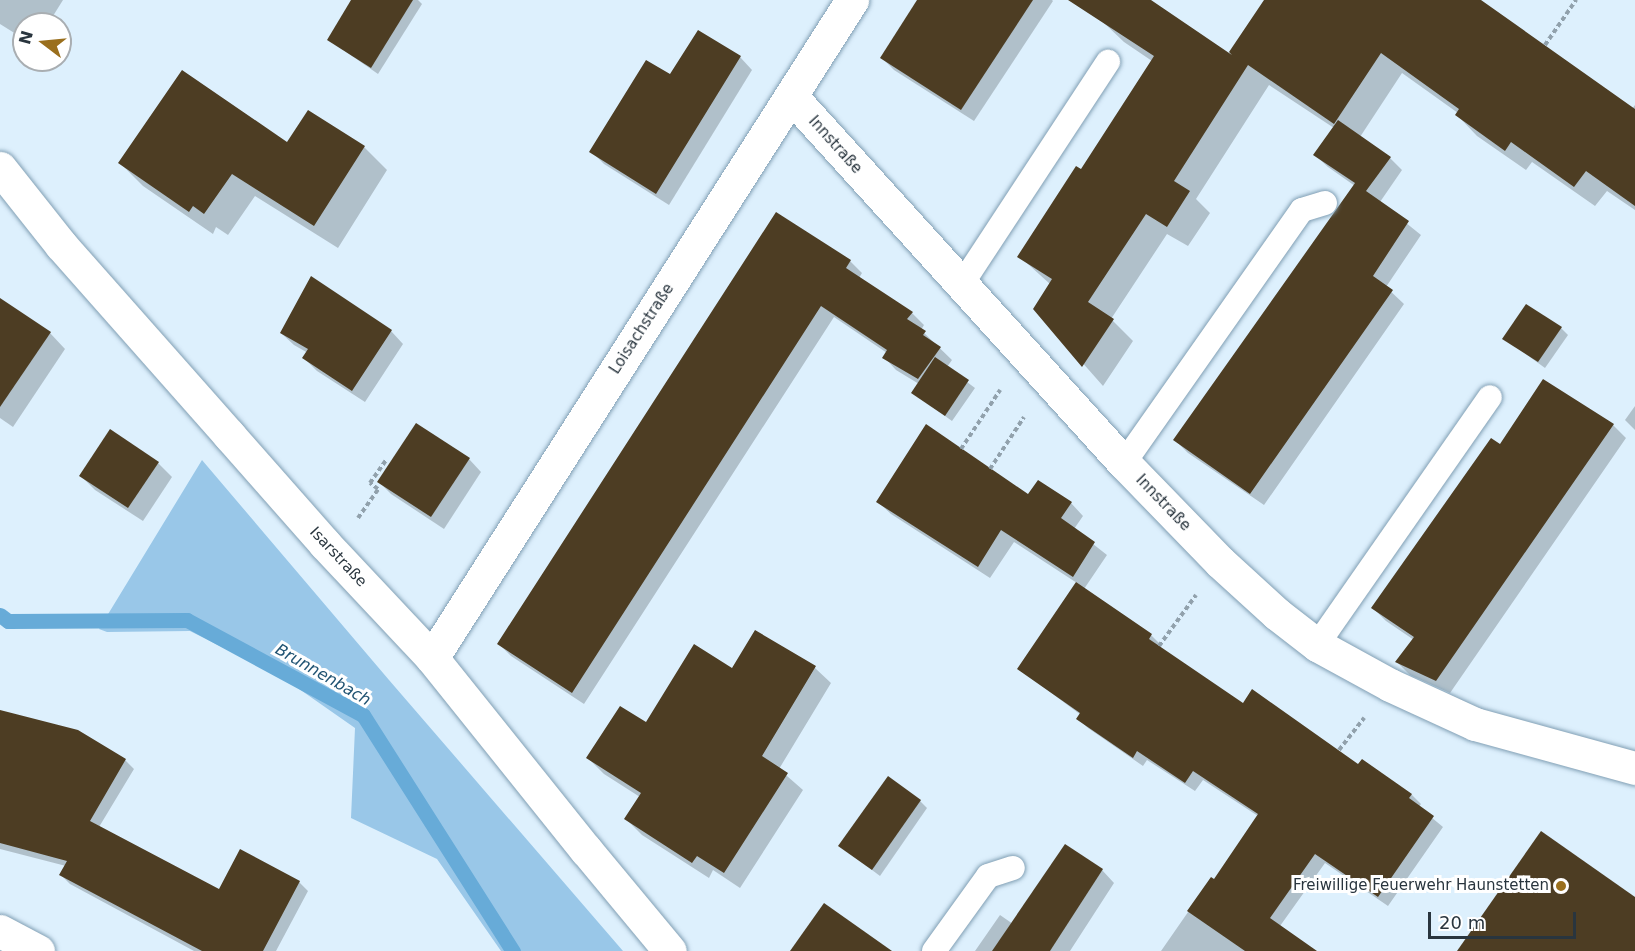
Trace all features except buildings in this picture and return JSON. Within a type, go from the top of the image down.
[{"type":"street","name":"Loisachstraße","points":[[432,658],[852,0]]},
{"type":"street","name":"Innstraße","points":[[791,96],[1124,463],[1220,562],[1277,614],[1317,645],[1390,685],[1475,724],[1635,768]]},
{"type":"street","name":"Isarstraße","points":[[0,168],[61,244],[334,553],[432,658],[670,951]]},
{"type":"street","points":[[0,931],[38,951]]},
{"type":"lane","points":[[962,284],[1108,62]]},
{"type":"lane","points":[[1124,463],[1302,210],[1325,203]]},
{"type":"lane","points":[[1317,645],[1490,397]]},
{"type":"lane","points":[[934,951],[988,876],[1013,867]]},
{"type":"path","points":[[1545,45],[1576,0]]},
{"type":"path","points":[[961,449],[1024,353]]},
{"type":"path","points":[[990,469],[1049,381]]},
{"type":"path","points":[[334,553],[378,489],[370,483],[387,459]]},
{"type":"path","points":[[1159,645],[1220,562]]},
{"type":"shaded area","points":[[202,460],[623,951],[501,951],[437,859],[351,818],[355,728],[282,677],[190,631],[107,632],[99,629]]},
{"type":"waterway","name":"Brunnenbach","points":[[0,615],[8,621],[187,620],[363,715],[513,951]]},
{"type":"place","name":"Freiwillige Feuerwehr Haunstetten","points":[[1561,886]]}]
